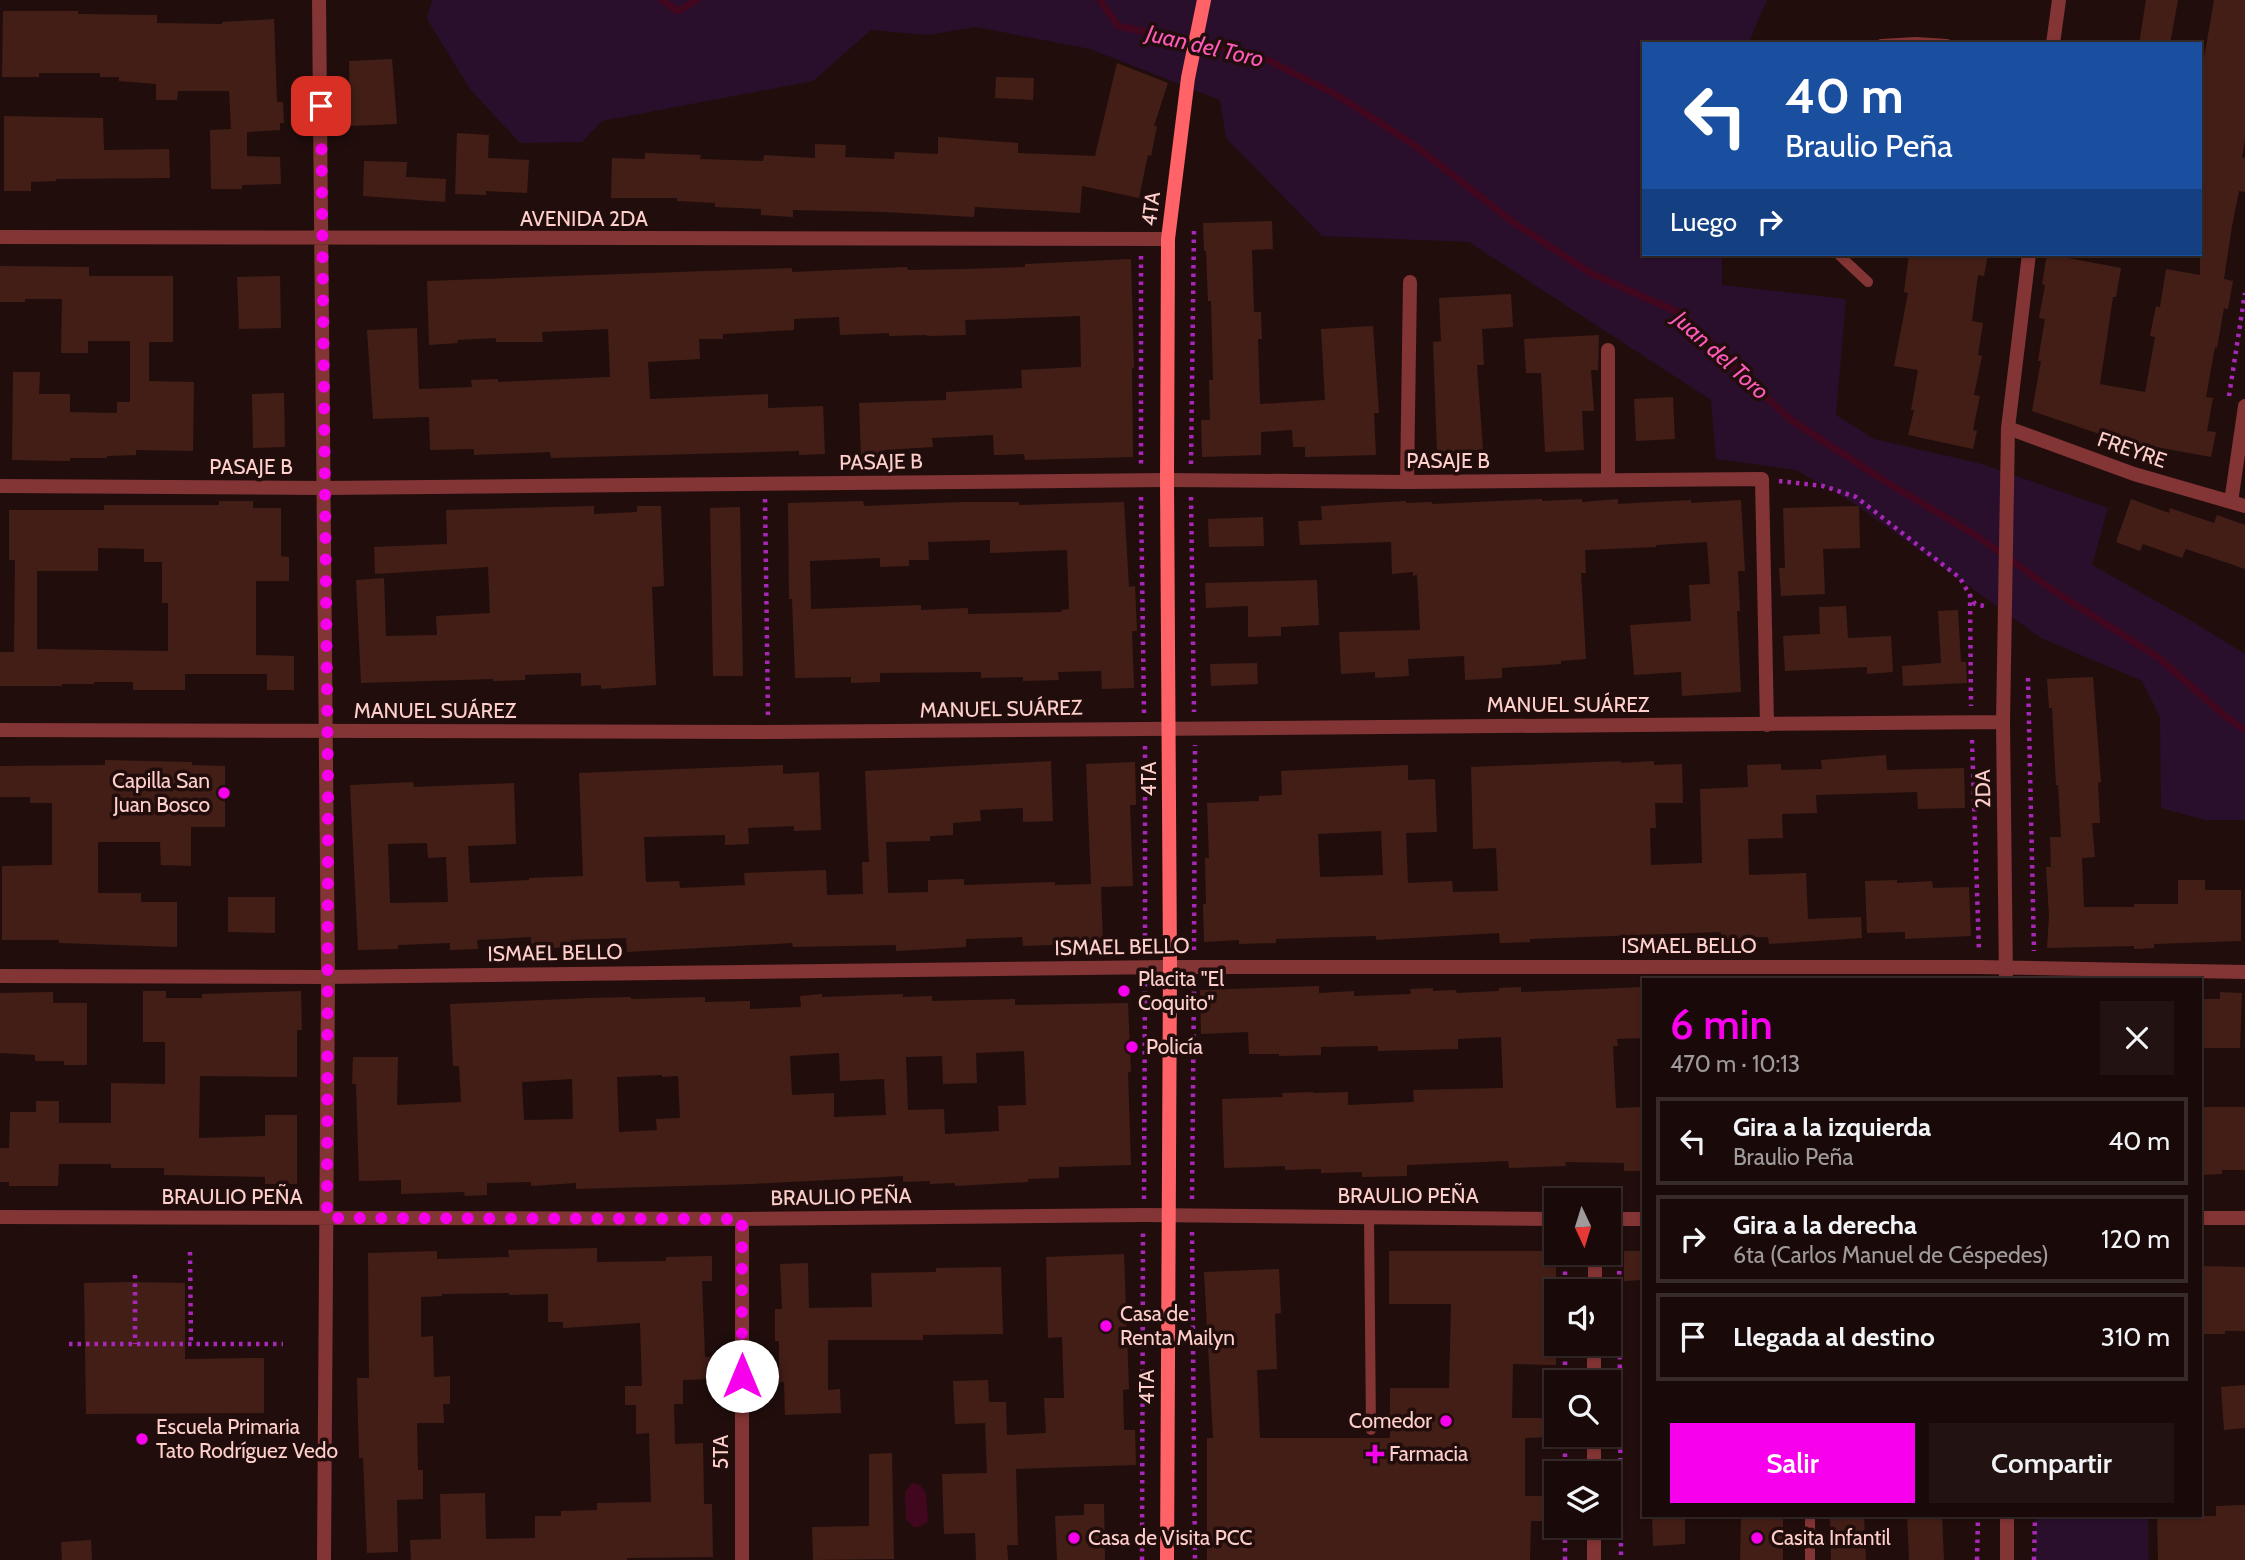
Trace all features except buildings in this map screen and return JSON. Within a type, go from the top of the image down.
[{"type":"main road","name":"4TA","points":[[1167,1560],[1170,967],[1168,239],[1188,78],[1204,0]]},
{"type":"street","points":[[319,0],[328,977],[324,1560]]},
{"type":"street","points":[[2053,42],[2059,0]]},
{"type":"street","name":"AVENIDA 2DA","points":[[0,237],[1168,239]]},
{"type":"street","name":"2DA","points":[[2005,974],[2003,722],[2008,428],[2029,256]]},
{"type":"street","points":[[1406,482],[1410,282]]},
{"type":"street","points":[[1608,350],[1608,481]]},
{"type":"street","points":[[2238,504],[2245,406]]},
{"type":"street","name":"FREYRE","points":[[2008,428],[2134,474],[2238,504]]},
{"type":"street","points":[[1762,479],[1767,725]]},
{"type":"street","name":"PASAJE B","points":[[0,486],[324,488],[1762,479]]},
{"type":"street","name":"MANUEL SUÁREZ","points":[[0,730],[768,732],[2003,722]]},
{"type":"street","name":"ISMAEL BELLO","points":[[0,976],[328,977],[1170,967],[1980,967],[2005,974],[2034,969],[2245,972]]},
{"type":"street","name":"BRAULIO PEÑA","points":[[0,1217],[742,1219],[1143,1215],[1544,1219]]},
{"type":"street","points":[[2202,1218],[2245,1219]]},
{"type":"street","name":"5TA","points":[[742,1219],[742,1560]]},
{"type":"street","points":[[1621,1219],[1642,1219]]},
{"type":"street","points":[[2007,1517],[2007,1560]]},
{"type":"street","points":[[1594,1538],[1594,1560]]},
{"type":"lane","points":[[1840,256],[1868,282]]},
{"type":"lane","points":[[1369,1217],[1371,1430]]},
{"type":"lane","points":[[1810,1517],[1810,1560]]},
{"type":"path","points":[[1194,227],[1191,481],[1195,728],[1191,1216],[1195,1560]]},
{"type":"path","points":[[1141,241],[1145,729],[1142,1560]]},
{"type":"path","points":[[2229,400],[2245,293]]},
{"type":"path","points":[[1762,479],[1824,486],[1856,497],[1960,578],[1976,604],[2006,604]]},
{"type":"path","points":[[765,484],[768,732]]},
{"type":"path","points":[[1970,594],[1971,722],[1980,967]]},
{"type":"path","points":[[2028,678],[2034,969]]},
{"type":"path","points":[[190,1252],[191,1344]]},
{"type":"path","points":[[1615,1265],[1621,1560]]},
{"type":"path","points":[[135,1275],[135,1344]]},
{"type":"path","points":[[69,1343],[283,1345]]},
{"type":"path","points":[[1977,1560],[1978,1517]]},
{"type":"path","points":[[2034,1560],[2035,1517]]},
{"type":"path","points":[[1565,1538],[1565,1560]]},
{"type":"shaded area","points":[[432,0],[1767,0],[1749,42],[1642,42],[1642,256],[1722,256],[1722,285],[1846,299],[1836,415],[1874,439],[1982,464],[2108,508],[2092,565],[2245,654],[2245,820],[2205,820],[2161,808],[2160,717],[2142,681],[2041,638],[1852,502],[1796,470],[1716,459],[1711,400],[1469,242],[1322,236],[1226,138],[1220,100],[1090,49],[976,27],[928,35],[871,30],[813,81],[602,121],[582,142],[520,143],[470,89],[427,19]]},
{"type":"shaded area","points":[[912,1483],[919,1484],[926,1493],[928,1521],[919,1527],[914,1527],[906,1519],[905,1492]]},
{"type":"shaded area","points":[[2036,1517],[2148,1517],[2149,1560],[2035,1560]]},
{"type":"waterway","name":"Juan del Toro","points":[[662,0],[678,11],[697,0]]},
{"type":"waterway","name":"Juan del Toro","points":[[1100,0],[1118,26],[1237,51],[1270,61],[1335,94],[1413,144],[1514,223],[1592,274],[1682,314],[1731,365],[1791,420],[1883,480],[1977,536],[2054,591],[2159,658],[2226,717],[2245,730]]},
{"type":"place","name":"Capilla San Juan Bosco","points":[[224,793]]},
{"type":"place","name":"Placita \"El Coquito\"","points":[[1124,991]]},
{"type":"place","name":"Policía","points":[[1132,1047]]},
{"type":"place","name":"Casa de Renta Mailyn","points":[[1106,1326]]},
{"type":"place","name":"Comedor","points":[[1446,1421]]},
{"type":"place","name":"Escuela Primaria Tato Rodríguez Vedo","points":[[142,1439]]},
{"type":"place","name":"Farmacia","points":[[1375,1454]]},
{"type":"place","name":"Casa de Visita PCC","points":[[1074,1538]]},
{"type":"place","name":"Casita Infantil","points":[[1757,1538]]},
{"type":"route","points":[[321,106],[328,787],[327,1218],[742,1219],[742,1376]]}]
